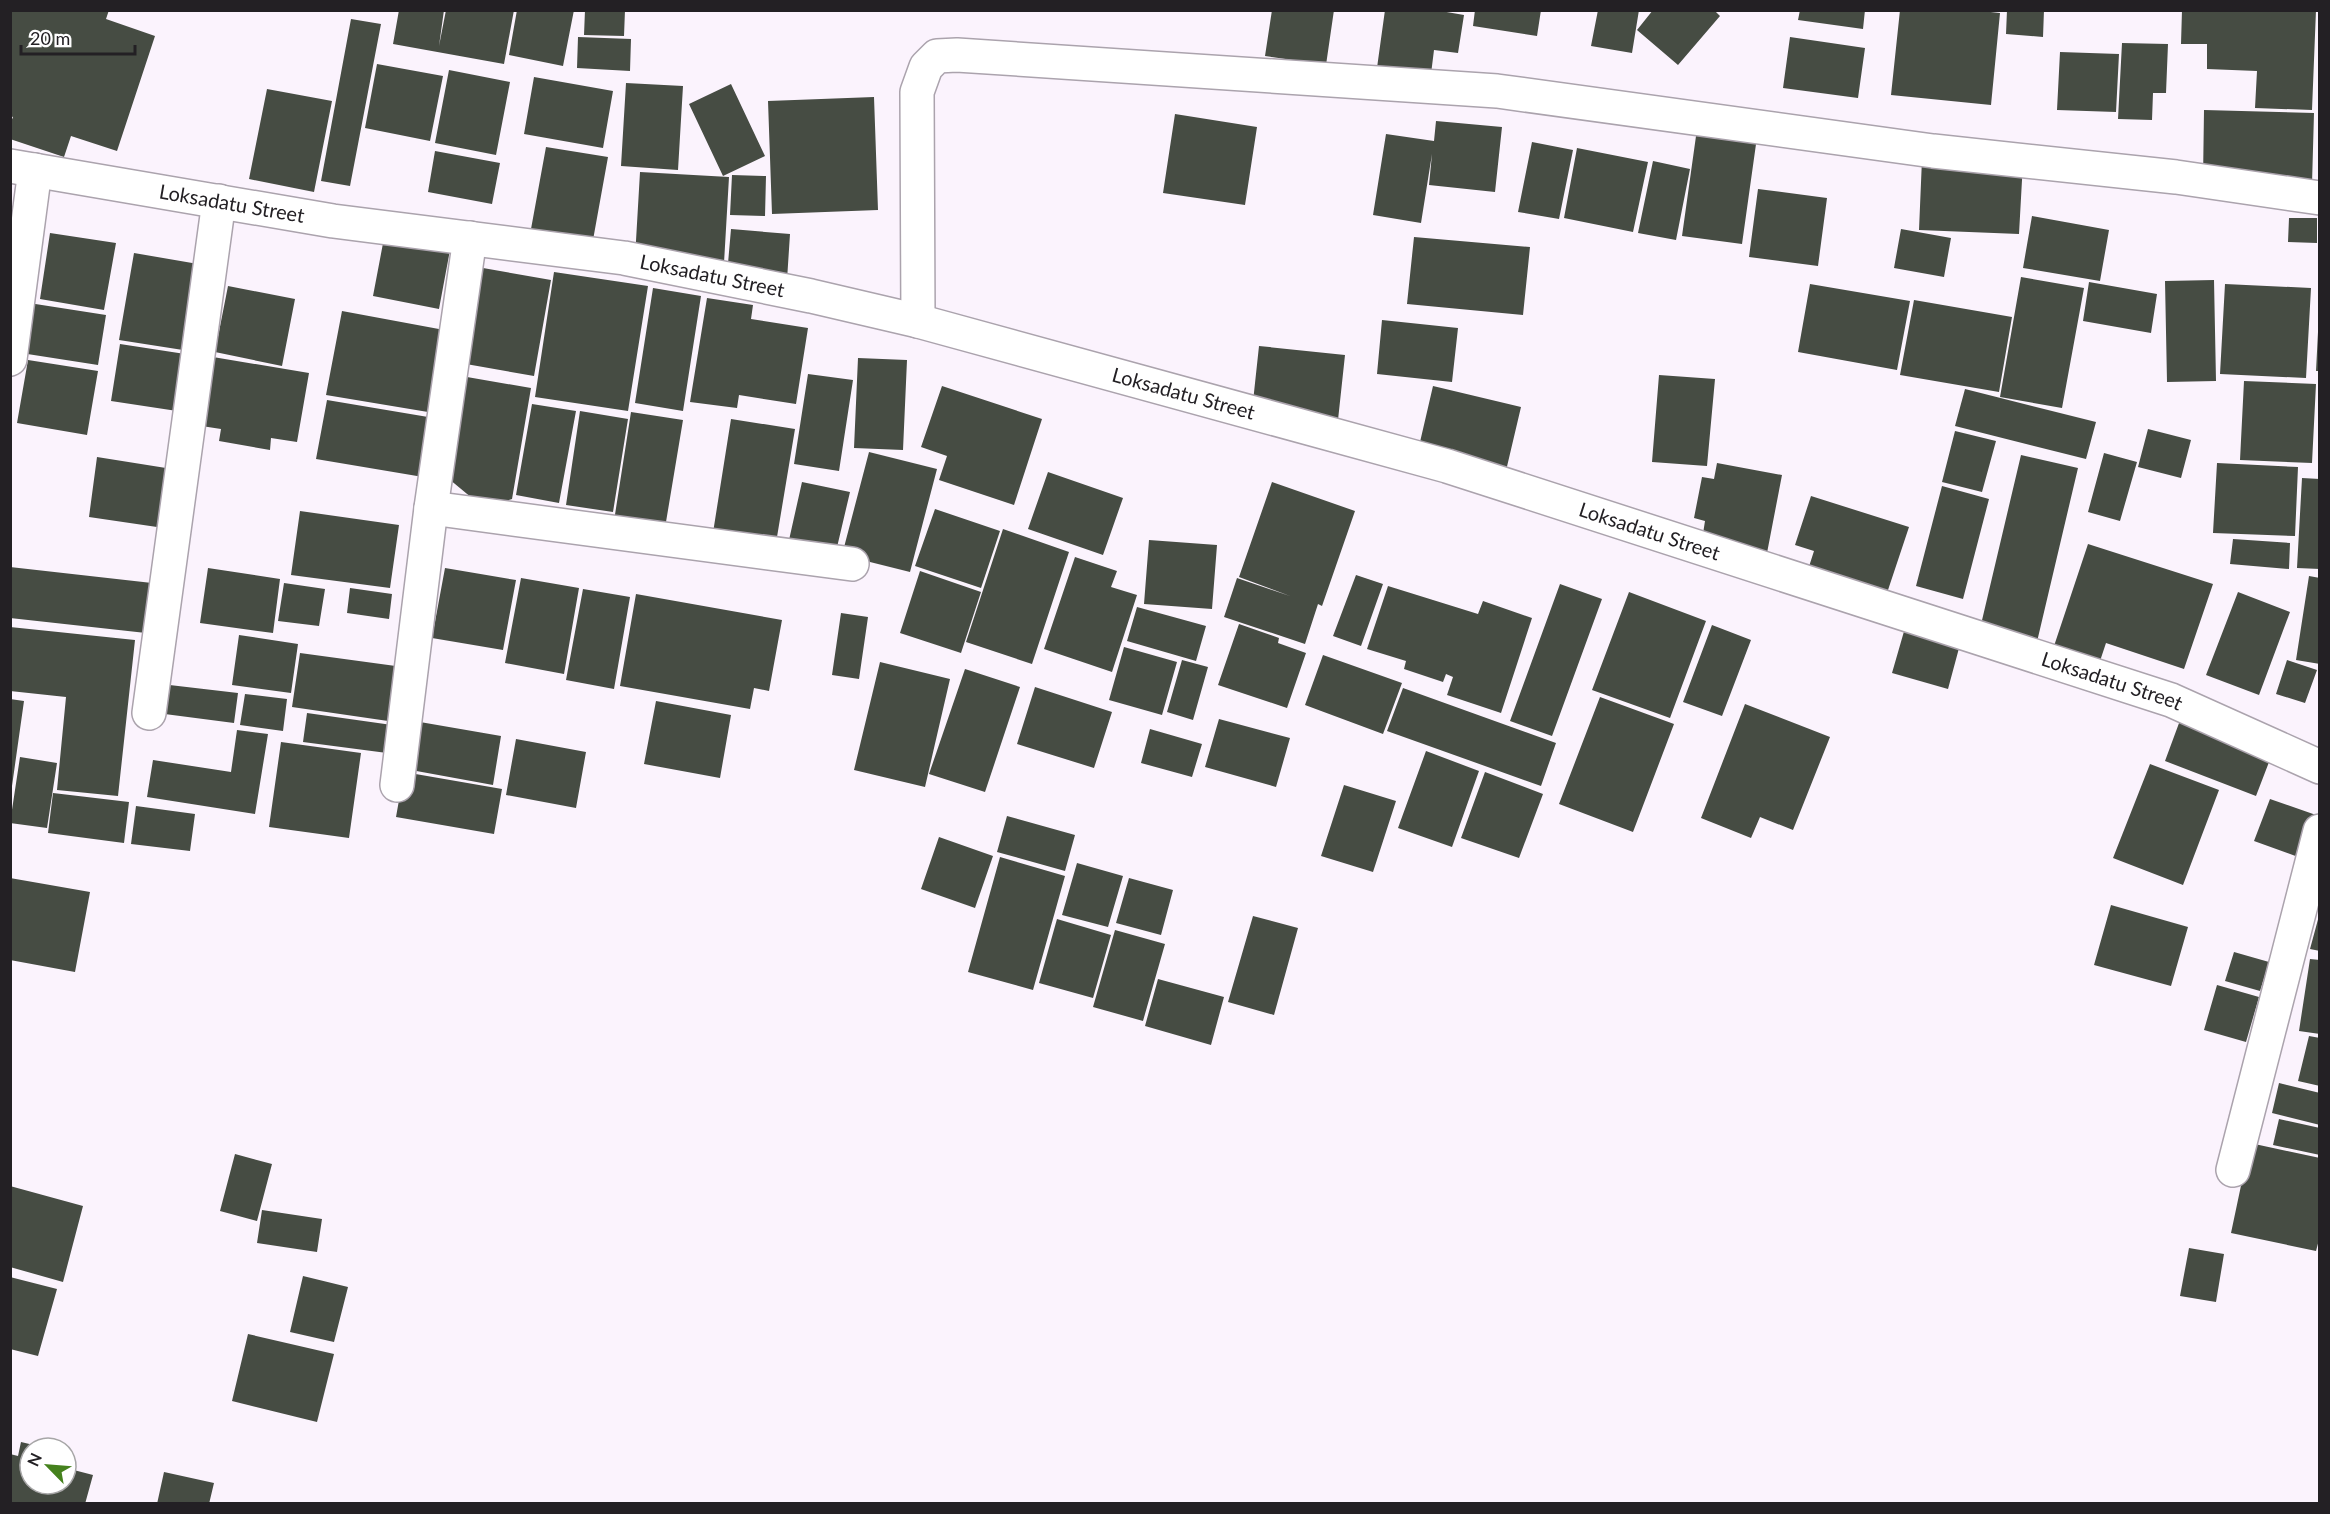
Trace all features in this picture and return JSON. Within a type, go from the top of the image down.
[{"type":"street","points":[[918,321],[917,92],[926,67],[938,56],[1497,91],[1933,151],[2176,177],[2319,198]]},
{"type":"street","name":"Loksadatu Street","points":[[23,168],[333,221],[624,258],[918,321],[1458,470],[2171,700],[2319,767]]},
{"type":"street","points":[[10,359],[23,168]]},
{"type":"street","points":[[149,713],[219,201]]},
{"type":"street","points":[[397,785],[431,508],[470,238]]},
{"type":"street","points":[[431,508],[852,564]]},
{"type":"street","points":[[2233,1170],[2319,831]]},
{"type":"building","points":[[10,10],[109,10],[106,19],[155,36],[117,151],[71,136],[64,157],[10,139],[10,124],[13,117],[10,116]]},
{"type":"building","points":[[399,10],[444,10],[439,46],[446,10],[514,10],[504,64],[393,44]]},
{"type":"building","points":[[517,10],[574,10],[563,66],[509,55]]},
{"type":"building","points":[[585,10],[625,10],[624,36],[584,35]]},
{"type":"building","points":[[1272,10],[1334,10],[1326,65],[1265,56]]},
{"type":"building","points":[[1385,10],[1435,10],[1464,15],[1458,53],[1434,50],[1430,82],[1376,75]]},
{"type":"building","points":[[1475,10],[1541,10],[1537,36],[1473,26]]},
{"type":"building","points":[[1598,10],[1639,10],[1632,53],[1591,46]]},
{"type":"building","points":[[1653,10],[1714,10],[1720,16],[1678,65],[1637,30]]},
{"type":"building","points":[[1800,10],[1865,10],[1863,29],[1798,20]]},
{"type":"building","points":[[1900,10],[1972,10],[2000,13],[1991,105],[1891,95]]},
{"type":"building","points":[[2007,10],[2044,10],[2043,37],[2006,34]]},
{"type":"building","points":[[2182,10],[2316,10],[2312,110],[2255,108],[2257,71],[2207,69],[2207,44],[2181,44]]},
{"type":"building","points":[[351,19],[381,24],[350,186],[321,181]]},
{"type":"building","points":[[578,37],[631,39],[630,71],[577,68]]},
{"type":"building","points":[[1790,37],[1865,48],[1858,98],[1783,88]]},
{"type":"building","points":[[2122,43],[2168,44],[2166,93],[2153,93],[2152,120],[2118,119]]},
{"type":"building","points":[[2060,52],[2119,54],[2116,112],[2057,110]]},
{"type":"building","points":[[377,64],[443,76],[430,141],[365,128]]},
{"type":"building","points":[[449,70],[510,82],[496,155],[435,143]]},
{"type":"building","points":[[534,77],[613,91],[603,148],[524,134]]},
{"type":"building","points":[[626,83],[683,86],[678,170],[621,166]]},
{"type":"building","points":[[731,84],[765,156],[723,176],[689,104]]},
{"type":"building","points":[[267,89],[332,101],[314,192],[249,179]]},
{"type":"building","points":[[874,97],[878,210],[772,214],[768,101]]},
{"type":"building","points":[[2204,110],[2314,113],[2312,184],[2203,180]]},
{"type":"building","points":[[1175,114],[1257,127],[1245,205],[1163,193]]},
{"type":"building","points":[[1436,121],[1502,127],[1495,192],[1429,185],[1432,154],[1421,223],[1373,215],[1386,134],[1434,141]]},
{"type":"building","points":[[1697,129],[1757,137],[1742,244],[1682,236]]},
{"type":"building","points":[[1532,142],[1573,150],[1559,219],[1518,212]]},
{"type":"building","points":[[546,147],[608,157],[593,240],[531,229]]},
{"type":"building","points":[[1577,148],[1648,162],[1633,232],[1564,218]]},
{"type":"building","points":[[435,151],[500,163],[492,204],[428,192]]},
{"type":"building","points":[[1922,159],[2023,162],[2019,234],[1919,230]]},
{"type":"building","points":[[1653,161],[1690,169],[1676,240],[1638,233]]},
{"type":"building","points":[[640,172],[729,177],[724,263],[635,258]]},
{"type":"building","points":[[732,175],[766,176],[765,216],[730,215]]},
{"type":"building","points":[[1758,189],[1827,198],[1818,266],[1749,257]]},
{"type":"building","points":[[2032,216],[2109,230],[2100,281],[2023,268]]},
{"type":"building","points":[[2289,218],[2317,218],[2317,243],[2288,242]]},
{"type":"building","points":[[731,229],[790,234],[787,280],[727,275]]},
{"type":"building","points":[[1901,229],[1951,238],[1944,277],[1894,268]]},
{"type":"building","points":[[50,233],[116,243],[104,310],[40,299]]},
{"type":"building","points":[[1414,237],[1530,247],[1523,315],[1407,304]]},
{"type":"building","points":[[384,238],[450,250],[439,309],[373,296]]},
{"type":"building","points":[[134,253],[198,264],[183,350],[119,340]]},
{"type":"building","points":[[483,268],[551,280],[534,376],[466,364]]},
{"type":"building","points":[[554,272],[648,286],[628,411],[535,397]]},
{"type":"building","points":[[2021,277],[2084,288],[2062,408],[2000,397]]},
{"type":"building","points":[[2214,280],[2216,381],[2167,382],[2165,281]]},
{"type":"building","points":[[2089,282],[2157,294],[2151,333],[2083,321]]},
{"type":"building","points":[[1810,284],[1910,301],[1897,370],[1798,352]]},
{"type":"building","points":[[2225,284],[2311,288],[2306,378],[2220,374]]},
{"type":"building","points":[[228,286],[295,299],[282,366],[215,352]]},
{"type":"building","points":[[653,288],[701,296],[683,411],[635,403]]},
{"type":"building","points":[[707,298],[753,305],[751,319],[808,328],[796,404],[739,395],[737,408],[690,402]]},
{"type":"building","points":[[1914,300],[2012,317],[1999,392],[1900,375]]},
{"type":"building","points":[[29,303],[106,315],[98,365],[21,353]]},
{"type":"building","points":[[342,311],[455,332],[440,414],[326,395]]},
{"type":"building","points":[[1382,320],[1458,328],[1452,382],[1377,374]]},
{"type":"building","points":[[2318,332],[2320,332],[2320,371],[2316,371]]},
{"type":"building","points":[[120,344],[185,354],[177,411],[111,401]]},
{"type":"building","points":[[1259,346],[1345,355],[1338,420],[1252,411]]},
{"type":"building","points":[[207,356],[309,373],[297,442],[271,438],[270,450],[219,441],[221,429],[195,425]]},
{"type":"building","points":[[858,358],[907,360],[903,450],[854,448]]},
{"type":"building","points":[[28,360],[98,371],[87,435],[17,423]]},
{"type":"building","points":[[808,374],[853,380],[839,471],[794,464]]},
{"type":"building","points":[[1659,375],[1715,379],[1707,466],[1652,462]]},
{"type":"building","points":[[467,377],[531,388],[512,499],[484,508],[449,479]]},
{"type":"building","points":[[2244,381],[2316,384],[2312,463],[2240,460]]},
{"type":"building","points":[[942,386],[1042,419],[1014,505],[939,480],[947,456],[921,447]]},
{"type":"building","points":[[1433,386],[1521,407],[1505,475],[1417,455]]},
{"type":"building","points":[[1965,389],[2096,422],[2086,459],[1955,426]]},
{"type":"building","points":[[327,400],[434,418],[423,477],[316,459]]},
{"type":"building","points":[[532,404],[576,411],[559,503],[516,495]]},
{"type":"building","points":[[580,411],[628,419],[613,512],[566,505]]},
{"type":"building","points":[[631,412],[683,420],[665,528],[614,521]]},
{"type":"building","points":[[731,419],[795,429],[775,549],[712,539]]},
{"type":"building","points":[[2148,429],[2191,440],[2181,478],[2138,467]]},
{"type":"building","points":[[1955,431],[1996,441],[1982,492],[1942,482]]},
{"type":"building","points":[[869,452],[937,469],[910,572],[842,555]]},
{"type":"building","points":[[2104,453],[2137,462],[2120,521],[2088,512]]},
{"type":"building","points":[[2021,455],[2078,468],[2036,646],[1979,633]]},
{"type":"building","points":[[97,457],[166,468],[157,527],[89,517]]},
{"type":"building","points":[[1717,463],[1782,475],[1767,553],[1702,540],[1705,521],[1694,518],[1702,477],[1714,479]]},
{"type":"building","points":[[2217,463],[2298,467],[2295,536],[2213,533]]},
{"type":"building","points":[[1048,472],[1123,498],[1103,555],[1028,529]]},
{"type":"building","points":[[2302,478],[2320,479],[2320,569],[2297,568]]},
{"type":"building","points":[[802,482],[850,492],[834,560],[787,549]]},
{"type":"building","points":[[1272,482],[1355,511],[1322,606],[1318,604],[1305,644],[1224,617],[1237,578],[1290,596],[1239,577]]},
{"type":"building","points":[[1942,486],[1989,499],[1963,599],[1916,586]]},
{"type":"building","points":[[1811,496],[1909,527],[1883,605],[1805,579],[1814,551],[1795,545]]},
{"type":"building","points":[[935,509],[1000,531],[981,588],[915,566]]},
{"type":"building","points":[[300,511],[399,525],[390,588],[291,575]]},
{"type":"building","points":[[1003,529],[1069,552],[1032,664],[966,642]]},
{"type":"building","points":[[2233,539],[2290,543],[2289,569],[2230,564]]},
{"type":"building","points":[[1149,540],[1217,545],[1212,609],[1144,604]]},
{"type":"building","points":[[2088,544],[2213,584],[2184,669],[2106,643],[2099,664],[2053,649]]},
{"type":"building","points":[[1075,557],[1117,571],[1111,587],[1137,595],[1112,672],[1044,649]]},
{"type":"building","points":[[10,567],[152,583],[146,633],[10,618]]},
{"type":"building","points":[[208,568],[280,579],[273,633],[200,623]]},
{"type":"building","points":[[445,568],[516,580],[503,650],[432,638]]},
{"type":"building","points":[[920,571],[981,592],[961,653],[900,633]]},
{"type":"building","points":[[1356,575],[1383,584],[1361,646],[1333,636]]},
{"type":"building","points":[[2309,576],[2320,578],[2320,664],[2296,660]]},
{"type":"building","points":[[521,578],[579,588],[564,674],[505,663]]},
{"type":"building","points":[[284,583],[325,589],[319,626],[278,621]]},
{"type":"building","points":[[1560,584],[1602,599],[1552,736],[1510,721]]},
{"type":"building","points":[[1388,586],[1478,614],[1483,601],[1532,618],[1501,713],[1447,695],[1453,677],[1446,674],[1443,682],[1404,669],[1406,661],[1367,649]]},
{"type":"building","points":[[350,588],[392,594],[389,619],[347,613]]},
{"type":"building","points":[[583,589],[630,597],[614,689],[566,680]]},
{"type":"building","points":[[1629,592],[1706,621],[1670,718],[1592,690]]},
{"type":"building","points":[[2238,592],[2290,612],[2259,695],[2206,675]]},
{"type":"building","points":[[636,594],[782,620],[769,691],[754,688],[750,709],[620,686]]},
{"type":"building","points":[[1137,607],[1206,626],[1196,661],[1127,641]]},
{"type":"building","points":[[841,613],[868,617],[859,679],[832,675]]},
{"type":"building","points":[[1907,621],[1962,637],[1948,689],[1892,673]]},
{"type":"building","points":[[1239,624],[1279,638],[1278,643],[1306,653],[1287,708],[1218,685]]},
{"type":"building","points":[[1712,625],[1751,640],[1722,716],[1683,702]]},
{"type":"building","points":[[10,627],[135,640],[118,796],[57,790],[66,697],[10,691]]},
{"type":"building","points":[[239,635],[298,644],[291,693],[232,685]]},
{"type":"building","points":[[1124,647],[1177,662],[1162,715],[1109,700]]},
{"type":"building","points":[[300,653],[403,667],[395,722],[292,707]]},
{"type":"building","points":[[1323,655],[1402,683],[1383,734],[1305,705]]},
{"type":"building","points":[[1182,660],[1208,667],[1193,720],[1167,712]]},
{"type":"building","points":[[2287,660],[2317,670],[2305,703],[2276,694]]},
{"type":"building","points":[[880,662],[950,679],[925,787],[854,770]]},
{"type":"building","points":[[965,669],[1020,687],[985,792],[929,774]]},
{"type":"building","points":[[161,684],[238,693],[234,723],[157,713]]},
{"type":"building","points":[[1035,687],[1112,712],[1094,768],[1017,744]]},
{"type":"building","points":[[1403,688],[1556,743],[1541,786],[1387,731]]},
{"type":"building","points":[[245,694],[287,699],[283,731],[240,725]]},
{"type":"building","points":[[1600,697],[1674,724],[1633,832],[1559,804]]},
{"type":"building","points":[[10,699],[24,701],[12,786],[10,786]]},
{"type":"building","points":[[656,701],[731,715],[720,778],[644,764]]},
{"type":"building","points":[[1745,704],[1830,737],[1793,830],[1760,817],[1751,838],[1701,818]]},
{"type":"building","points":[[307,713],[392,725],[387,753],[303,742]]},
{"type":"building","points":[[2182,715],[2274,749],[2256,796],[2165,761]]},
{"type":"building","points":[[1219,719],[1290,738],[1276,787],[1205,767]]},
{"type":"building","points":[[420,722],[501,736],[493,785],[411,770]]},
{"type":"building","points":[[1150,729],[1202,744],[1192,777],[1141,763]]},
{"type":"building","points":[[237,730],[268,734],[255,814],[147,797],[153,760],[231,772]]},
{"type":"building","points":[[516,739],[586,752],[576,808],[506,795]]},
{"type":"building","points":[[281,742],[361,753],[349,838],[269,827]]},
{"type":"building","points":[[1426,751],[1479,771],[1452,847],[1398,828]]},
{"type":"building","points":[[20,757],[57,763],[47,828],[10,823]]},
{"type":"building","points":[[2150,764],[2219,790],[2183,885],[2113,858]]},
{"type":"building","points":[[404,772],[502,789],[494,834],[396,817]]},
{"type":"building","points":[[1485,772],[1543,794],[1519,858],[1461,838]]},
{"type":"building","points":[[1344,785],[1396,801],[1373,872],[1321,856]]},
{"type":"building","points":[[53,793],[129,802],[124,843],[48,833]]},
{"type":"building","points":[[2270,799],[2316,815],[2301,858],[2254,841]]},
{"type":"building","points":[[136,806],[195,814],[190,851],[131,844]]},
{"type":"building","points":[[1007,816],[1075,835],[1065,871],[997,852]]},
{"type":"building","points":[[939,837],[993,856],[975,908],[921,889]]},
{"type":"building","points":[[1000,857],[1065,876],[1033,990],[968,972]]},
{"type":"building","points":[[1077,863],[1123,876],[1108,927],[1062,915]]},
{"type":"building","points":[[10,878],[90,892],[75,972],[10,960]]},
{"type":"building","points":[[1129,878],[1173,890],[1161,935],[1116,923]]},
{"type":"building","points":[[2111,905],[2188,927],[2171,986],[2094,965]]},
{"type":"building","points":[[2320,912],[2320,951],[2310,949]]},
{"type":"building","points":[[1253,916],[1298,928],[1274,1015],[1228,1002]]},
{"type":"building","points":[[1057,919],[1111,935],[1093,998],[1039,983]]},
{"type":"building","points":[[1115,930],[1165,944],[1143,1021],[1093,1007]]},
{"type":"building","points":[[2234,952],[2269,962],[2260,991],[2225,981]]},
{"type":"building","points":[[2310,959],[2320,960],[2320,1034],[2299,1031]]},
{"type":"building","points":[[1158,979],[1224,997],[1211,1045],[1145,1026]]},
{"type":"building","points":[[2217,985],[2259,997],[2246,1042],[2204,1030]]},
{"type":"building","points":[[2309,1036],[2320,1038],[2320,1086],[2298,1081]]},
{"type":"building","points":[[2279,1083],[2320,1093],[2320,1125],[2272,1113]]},
{"type":"building","points":[[2279,1119],[2320,1128],[2320,1155],[2273,1145]]},
{"type":"building","points":[[2250,1143],[2320,1158],[2320,1236],[2316,1251],[2231,1233]]},
{"type":"building","points":[[235,1154],[272,1164],[257,1221],[220,1211]]},
{"type":"building","points":[[10,1186],[83,1206],[63,1282],[10,1267]]},
{"type":"building","points":[[262,1210],[322,1219],[317,1252],[257,1243]]},
{"type":"building","points":[[2189,1248],[2224,1254],[2216,1302],[2180,1296]]},
{"type":"building","points":[[303,1276],[348,1287],[334,1342],[290,1332]]},
{"type":"building","points":[[10,1277],[57,1289],[38,1356],[10,1349]]},
{"type":"building","points":[[248,1334],[334,1354],[317,1422],[232,1401]]},
{"type":"building","points":[[10,1454],[18,1456],[18,1496],[78,1496],[78,1471],[93,1475],[85,1504],[10,1504]]},
{"type":"building","points":[[164,1472],[214,1483],[209,1504],[157,1504]]}]
